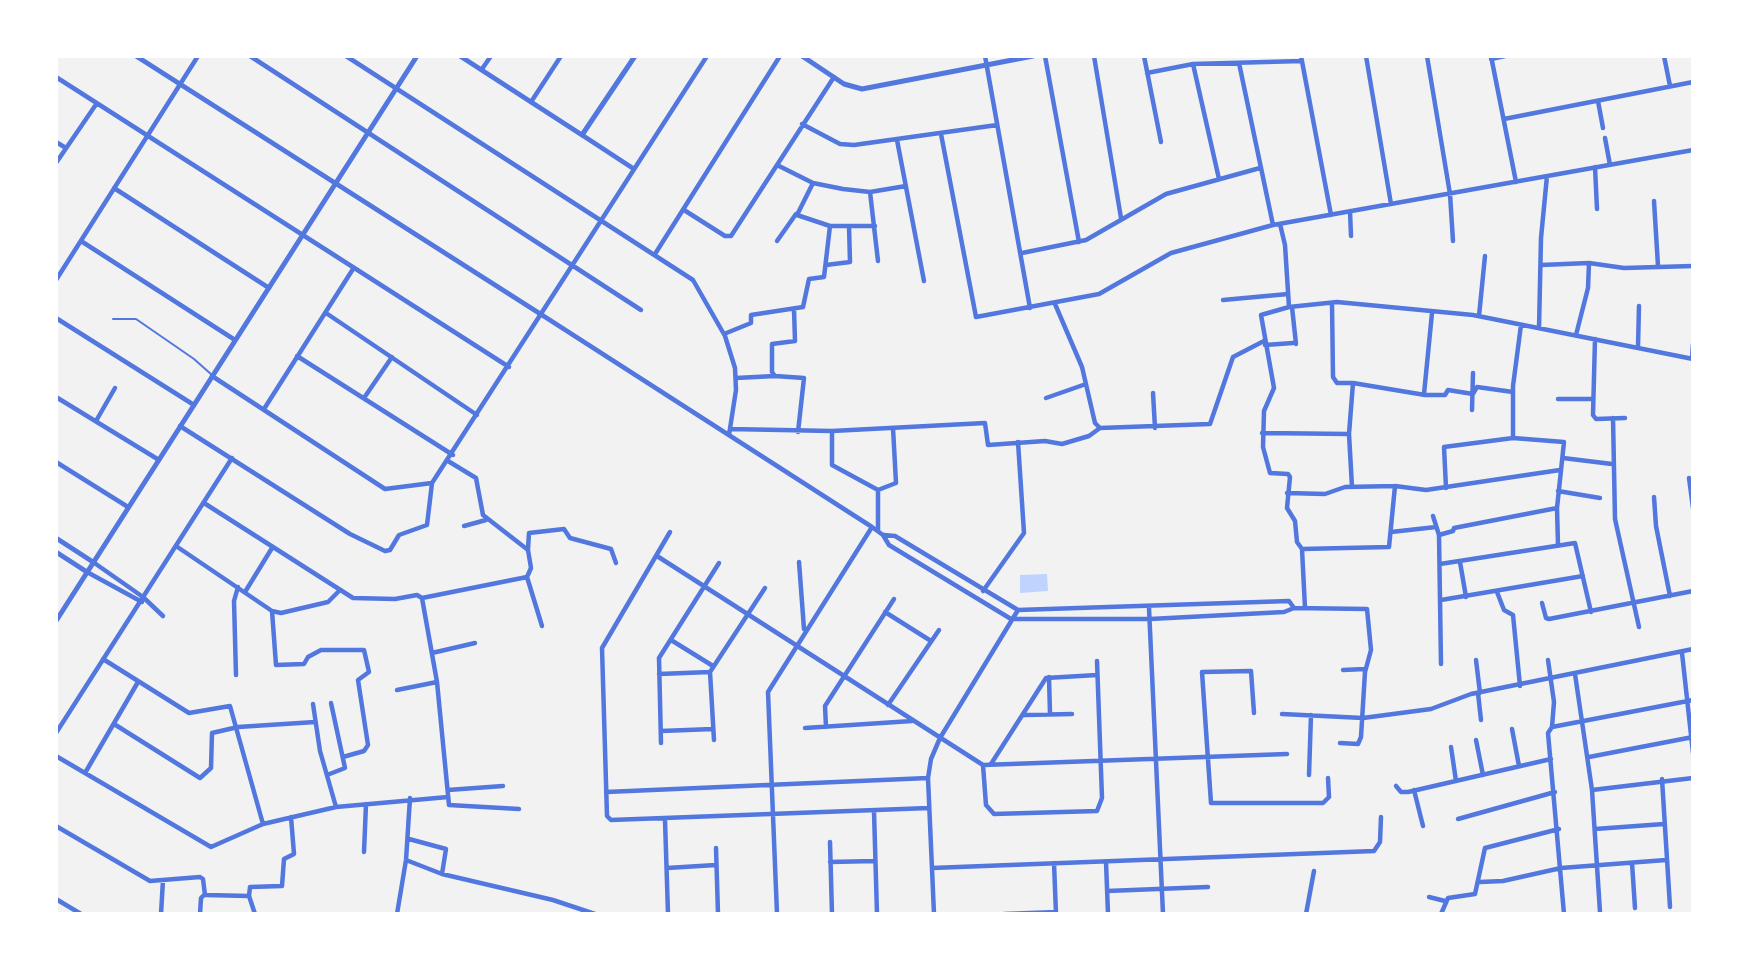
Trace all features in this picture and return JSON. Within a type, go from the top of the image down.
[{"type":"street","points":[[136,56],[334,185],[730,432],[878,531],[889,545],[1011,619],[1150,619],[1284,612],[1294,608],[1367,609],[1371,650],[1365,669],[1364,718],[1360,741],[1340,743]]},
{"type":"street","points":[[57,276],[198,56]]},
{"type":"street","points":[[250,56],[641,310]]},
{"type":"street","points":[[346,56],[693,280],[724,334],[737,378],[730,432]]},
{"type":"street","points":[[56,621],[417,56]]},
{"type":"street","points":[[460,56],[634,169]]},
{"type":"street","points":[[482,69],[491,56]]},
{"type":"street","points":[[531,102],[561,56]]},
{"type":"street","points":[[582,135],[635,56]]},
{"type":"street","points":[[180,426],[350,534],[386,551],[390,550],[399,535],[427,525],[432,483],[453,455],[707,56]]},
{"type":"street","points":[[655,254],[780,56]]},
{"type":"street","points":[[802,56],[852,89],[1033,56]]},
{"type":"street","points":[[985,56],[1030,308]]},
{"type":"street","points":[[1045,56],[1079,242]]},
{"type":"street","points":[[1094,56],[1121,218]]},
{"type":"street","points":[[1144,56],[1161,142]]},
{"type":"street","points":[[1366,56],[1391,204]]},
{"type":"street","points":[[1427,56],[1450,194],[1453,241]]},
{"type":"street","points":[[1505,56],[1491,57],[1516,182]]},
{"type":"street","points":[[1664,56],[1670,86]]},
{"type":"street","points":[[1147,73],[1193,64],[1301,59],[1331,215]]},
{"type":"street","points":[[730,432],[832,431],[985,422],[988,444],[1045,441],[1062,444],[1089,436],[1100,428],[1210,424],[1233,356],[1264,343],[1295,343],[1285,245],[1260,168],[1238,63]]},
{"type":"street","points":[[1193,64],[1219,179]]},
{"type":"street","points":[[56,77],[353,270],[509,367]]},
{"type":"street","points":[[684,210],[725,236],[731,236],[834,77]]},
{"type":"street","points":[[1504,119],[1693,82]]},
{"type":"street","points":[[1598,101],[1602,128]]},
{"type":"street","points":[[56,163],[97,103]]},
{"type":"street","points":[[802,124],[845,145],[997,125]]},
{"type":"street","points":[[941,134],[976,317],[1055,304],[1107,291],[1171,253],[1277,224],[1693,150]]},
{"type":"street","points":[[1605,138],[1609,165]]},
{"type":"street","points":[[897,140],[924,281]]},
{"type":"street","points":[[56,142],[66,148]]},
{"type":"street","points":[[777,165],[813,183],[870,192],[906,186]]},
{"type":"street","points":[[1595,167],[1597,209]]},
{"type":"street","points":[[1022,253],[1079,242],[1166,194],[1260,168]]},
{"type":"street","points":[[1539,328],[1547,176]]},
{"type":"street","points":[[777,242],[813,183]]},
{"type":"street","points":[[114,188],[269,288]]},
{"type":"street","points":[[870,192],[878,261]]},
{"type":"street","points":[[1654,201],[1658,266]]},
{"type":"street","points":[[1350,211],[1351,236]]},
{"type":"street","points":[[796,214],[830,226],[875,226]]},
{"type":"street","points":[[724,334],[751,323],[751,315],[803,307],[809,279],[823,278],[830,226]]},
{"type":"street","points":[[826,265],[850,262],[849,226]]},
{"type":"street","points":[[80,241],[235,340]]},
{"type":"street","points":[[1479,316],[1485,256]]},
{"type":"street","points":[[1541,265],[1589,262],[1624,268],[1693,266]]},
{"type":"street","points":[[1576,335],[1588,288],[1589,262]]},
{"type":"street","points":[[264,409],[353,270]]},
{"type":"street","points":[[1223,300],[1289,294]]},
{"type":"street","points":[[1332,303],[1333,377],[1337,383],[1424,394],[1446,395],[1447,390],[1473,394]]},
{"type":"street","points":[[1305,608],[1302,549],[1297,542],[1296,521],[1288,512],[1289,474],[1270,473],[1262,433],[1265,407],[1273,394],[1261,315],[1290,307],[1332,303],[1479,316],[1692,359],[1693,344]]},
{"type":"street","points":[[1055,304],[1086,384],[1095,423],[1100,428]]},
{"type":"street","points":[[1637,347],[1639,306]]},
{"type":"street","points":[[775,376],[772,372],[772,344],[795,341],[794,309]]},
{"type":"street","points":[[326,313],[477,415]]},
{"type":"street","points":[[1424,394],[1432,313]]},
{"type":"street","points":[[56,318],[194,405]]},
{"type":"street","points":[[1513,438],[1513,391],[1521,325]]},
{"type":"street","points":[[1595,339],[1592,400],[1596,419],[1625,418]]},
{"type":"street","points":[[297,356],[453,455]]},
{"type":"street","points":[[364,398],[392,357]]},
{"type":"street","points":[[1472,410],[1473,373]]},
{"type":"street","points":[[212,376],[385,489],[432,483]]},
{"type":"street","points":[[737,378],[775,376],[804,380],[798,432]]},
{"type":"street","points":[[1352,487],[1349,434],[1353,383]]},
{"type":"street","points":[[1046,398],[1086,384]]},
{"type":"street","points":[[1473,394],[1477,387],[1513,391]]},
{"type":"street","points":[[96,421],[115,388]]},
{"type":"street","points":[[1153,393],[1155,428]]},
{"type":"street","points":[[56,397],[159,460]]},
{"type":"street","points":[[1558,399],[1592,400]]},
{"type":"street","points":[[1613,418],[1615,519],[1639,627]]},
{"type":"street","points":[[832,431],[832,465],[878,490],[896,483],[893,428]]},
{"type":"street","points":[[1262,433],[1349,434]]},
{"type":"street","points":[[1446,488],[1444,447],[1513,438],[1564,442],[1557,508],[1558,545]]},
{"type":"street","points":[[983,591],[1024,533],[1018,442]]},
{"type":"street","points":[[56,733],[139,603],[145,599],[232,458]]},
{"type":"street","points":[[1563,458],[1612,464]]},
{"type":"street","points":[[449,461],[476,478],[486,520],[528,550]]},
{"type":"street","points":[[56,462],[128,507]]},
{"type":"street","points":[[1287,493],[1325,494],[1352,487],[1395,486],[1426,490],[1560,470]]},
{"type":"street","points":[[1689,478],[1693,504]]},
{"type":"street","points":[[1302,549],[1389,547],[1395,486]]},
{"type":"street","points":[[878,490],[878,531]]},
{"type":"street","points":[[1558,491],[1600,498]]},
{"type":"street","points":[[1654,497],[1656,526],[1670,596]]},
{"type":"street","points":[[204,503],[339,591],[360,600],[417,595],[422,598],[527,577]]},
{"type":"street","points":[[1439,535],[1454,531],[1454,528],[1557,508]]},
{"type":"street","points":[[1433,516],[1439,535],[1441,664]]},
{"type":"street","points":[[464,526],[486,520]]},
{"type":"street","points":[[778,914],[768,692],[804,630],[872,527]]},
{"type":"street","points":[[1391,532],[1436,527]]},
{"type":"street","points":[[542,626],[527,577],[531,568],[529,533],[564,529],[568,537],[611,549],[617,563]]},
{"type":"street","points":[[670,532],[602,648],[607,816],[611,820],[665,820],[929,807]]},
{"type":"street","points":[[883,535],[895,536],[1018,610],[1149,608],[1289,601],[1294,608]]},
{"type":"street","points":[[56,538],[145,599],[163,616]]},
{"type":"street","points":[[1440,564],[1576,544],[1591,612]]},
{"type":"street","points":[[176,546],[272,611],[281,613],[328,601],[339,591]]},
{"type":"street","points":[[245,592],[272,548]]},
{"type":"street","points":[[56,552],[139,603]]},
{"type":"street","points":[[657,556],[983,765],[1287,754]]},
{"type":"street","points":[[799,562],[804,630]]},
{"type":"street","points":[[1460,562],[1466,597]]},
{"type":"street","points":[[661,743],[659,658],[719,563]]},
{"type":"street","points":[[932,572],[937,563]]},
{"type":"street","points":[[1441,600],[1583,576]]},
{"type":"street","points":[[236,675],[234,601],[238,587]]},
{"type":"street","points":[[714,740],[709,672],[765,588]]},
{"type":"street","points":[[1542,603],[1547,619],[1693,591]]},
{"type":"street","points":[[1497,592],[1505,612],[1513,615],[1520,686]]},
{"type":"street","points":[[422,598],[437,682],[450,806],[519,809]]},
{"type":"street","points":[[826,727],[825,706],[894,599]]},
{"type":"street","points":[[1149,608],[1163,914]]},
{"type":"street","points":[[934,914],[928,778],[931,759],[940,738],[1018,610]]},
{"type":"street","points":[[272,611],[274,663],[278,666],[304,664],[308,657],[321,650],[364,650],[369,672],[358,680],[366,749],[343,757]]},
{"type":"street","points":[[885,612],[931,641]]},
{"type":"street","points":[[888,705],[939,630]]},
{"type":"street","points":[[671,640],[713,666]]},
{"type":"street","points":[[432,653],[475,643]]},
{"type":"street","points":[[1282,714],[1364,718],[1431,709],[1479,693],[1693,649]]},
{"type":"street","points":[[1682,653],[1691,700],[1693,753]]},
{"type":"street","points":[[103,659],[189,713],[230,706],[263,824]]},
{"type":"street","points":[[1476,660],[1481,720]]},
{"type":"street","points":[[1548,660],[1552,679],[1552,726],[1548,733],[1559,829],[1564,914]]},
{"type":"street","points":[[983,765],[986,805],[994,814],[1091,813],[1101,805],[1097,661]]},
{"type":"street","points":[[1343,670],[1365,669]]},
{"type":"street","points":[[1254,713],[1251,671],[1202,672],[1210,801],[1215,805],[1323,803],[1329,797],[1328,778]]},
{"type":"street","points":[[659,674],[709,672]]},
{"type":"street","points":[[1574,674],[1589,757],[1600,912]]},
{"type":"street","points":[[1049,677],[1097,676]]},
{"type":"street","points":[[1049,677],[1049,714]]},
{"type":"street","points":[[991,764],[1049,677]]},
{"type":"street","points":[[85,773],[138,682]]},
{"type":"street","points":[[397,690],[437,682]]},
{"type":"street","points":[[1552,726],[1691,700]]},
{"type":"street","points":[[327,775],[344,770],[331,703]]},
{"type":"street","points":[[313,704],[336,807]]},
{"type":"street","points":[[1023,715],[1072,713]]},
{"type":"street","points":[[1310,775],[1311,715]]},
{"type":"street","points":[[806,728],[912,721]]},
{"type":"street","points":[[114,724],[200,778],[204,777],[211,764],[211,734],[238,727],[315,722]]},
{"type":"street","points":[[661,731],[713,729]]},
{"type":"street","points":[[1512,729],[1519,766]]},
{"type":"street","points":[[1589,757],[1692,737]]},
{"type":"street","points":[[1476,740],[1483,775]]},
{"type":"street","points":[[1451,747],[1456,781]]},
{"type":"street","points":[[56,756],[206,846],[215,845],[263,824],[336,807],[410,798],[448,797]]},
{"type":"street","points":[[1396,786],[1403,793],[1551,759]]},
{"type":"street","points":[[606,792],[928,778]]},
{"type":"street","points":[[1592,790],[1662,779],[1693,778]]},
{"type":"street","points":[[1662,779],[1670,907]]},
{"type":"street","points":[[448,790],[503,786]]},
{"type":"street","points":[[1415,790],[1423,826]]},
{"type":"street","points":[[1458,819],[1555,792]]},
{"type":"street","points":[[397,914],[409,839],[410,798]]},
{"type":"street","points":[[364,852],[366,804]]},
{"type":"street","points":[[874,811],[877,914]]},
{"type":"street","points":[[255,914],[248,897],[250,887],[282,886],[284,859],[295,852],[291,817]]},
{"type":"street","points":[[932,869],[1374,850],[1380,842],[1381,817]]},
{"type":"street","points":[[665,820],[668,914]]},
{"type":"street","points":[[1595,829],[1664,824]]},
{"type":"street","points":[[56,826],[147,880],[201,877],[204,895],[201,898],[201,914]]},
{"type":"street","points":[[1441,914],[1445,901],[1451,897],[1473,895],[1480,882],[1483,850],[1559,829]]},
{"type":"street","points":[[409,839],[446,849],[442,874]]},
{"type":"street","points":[[830,842],[832,914]]},
{"type":"street","points":[[716,848],[718,914]]},
{"type":"street","points":[[406,860],[442,874],[553,900],[595,914]]},
{"type":"street","points":[[1480,882],[1503,881],[1561,868],[1666,860]]},
{"type":"street","points":[[830,862],[876,861]]},
{"type":"street","points":[[1107,862],[1108,914]]},
{"type":"street","points":[[1004,914],[1056,913],[1054,863]]},
{"type":"street","points":[[1632,863],[1635,908]]},
{"type":"street","points":[[667,868],[716,865]]},
{"type":"street","points":[[1306,914],[1314,871]]},
{"type":"street","points":[[161,914],[163,880]]},
{"type":"street","points":[[1107,891],[1208,887]]},
{"type":"street","points":[[204,895],[248,897]]},
{"type":"street","points":[[1429,897],[1445,901]]},
{"type":"street","points":[[56,899],[81,914]]},
{"type":"lane","points":[[113,319],[136,319],[194,359],[212,376]]},
{"type":"water","points":[[1047,574],[1048,591],[1020,593],[1020,575]]}]
